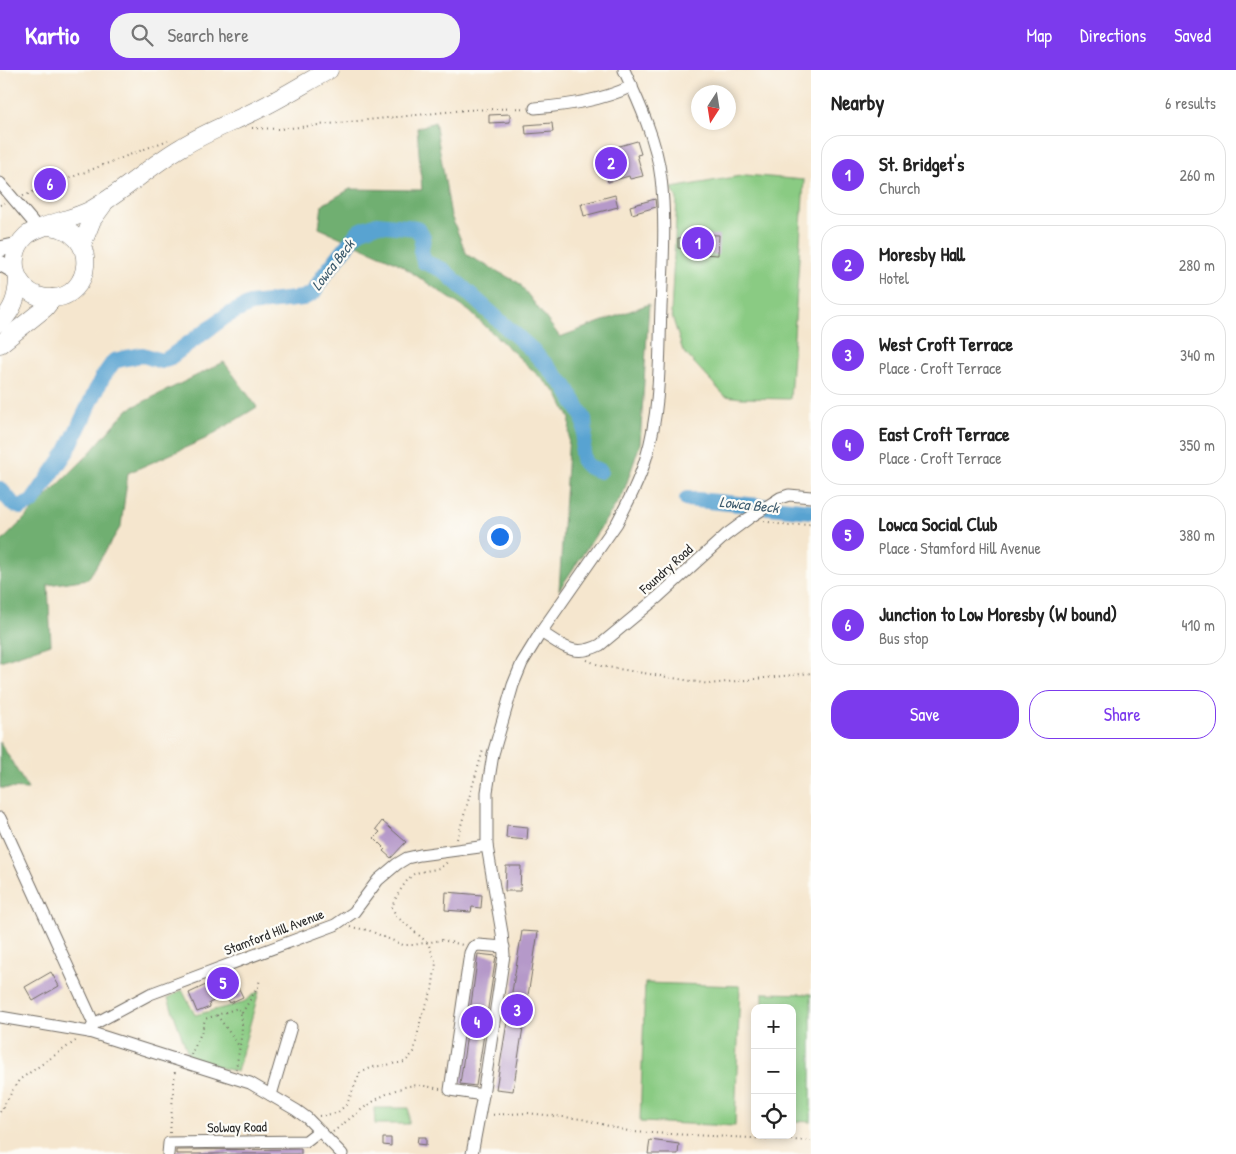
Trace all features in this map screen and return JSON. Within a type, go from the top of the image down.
[{"type":"highway","points":[[0,323],[14,306],[17,294],[17,276],[14,260],[18,245],[26,236],[44,227],[88,212],[106,201],[149,168],[186,145],[263,107],[329,70]]},
{"type":"highway","points":[[82,245],[92,220],[106,201]]},
{"type":"highway","points":[[17,276],[26,290],[34,294],[53,298],[64,296],[73,291],[79,284],[86,263],[82,245],[70,231],[61,227],[44,227]]},
{"type":"highway","points":[[0,344],[45,308],[53,298]]},
{"type":"main road","points":[[0,249],[18,245]]},
{"type":"main road","points":[[0,263],[17,276]]},
{"type":"street","points":[[472,1154],[483,1095],[504,947],[487,846],[487,792],[493,754],[517,674],[541,632],[617,523],[636,487],[647,456],[655,417],[660,364],[663,251],[661,177],[652,140],[624,70]]},
{"type":"street","points":[[535,108],[586,101],[616,93],[632,86]]},
{"type":"street","points":[[0,183],[44,227]]},
{"type":"street","name":"Foundry Road","points":[[584,651],[600,645],[658,597],[726,535],[749,518],[788,495],[811,497]]},
{"type":"street","points":[[541,632],[570,649],[584,651]]},
{"type":"street","points":[[0,818],[91,1028]]},
{"type":"street","name":"Stamford Hill Avenue","points":[[91,1028],[150,994],[335,926],[354,912],[378,880],[407,858],[487,846]]},
{"type":"street","points":[[483,1095],[450,1090],[470,953],[473,947],[478,944],[504,947]]},
{"type":"street","points":[[0,1017],[91,1028],[181,1062],[250,1083],[307,1118],[324,1133],[342,1154]]},
{"type":"street","points":[[271,1095],[290,1027]]},
{"type":"street","name":"Solway Road","points":[[168,1148],[306,1141],[324,1133]]},
{"type":"path","points":[[245,128],[280,129],[464,110],[535,108]]},
{"type":"path","points":[[0,205],[168,140],[179,139],[186,145]]},
{"type":"path","points":[[749,518],[788,526],[811,524]]},
{"type":"path","points":[[584,651],[587,660],[602,666],[709,684],[811,673]]},
{"type":"path","points":[[454,845],[484,745]]},
{"type":"path","points":[[307,1118],[337,1113],[348,1104],[360,1073],[373,1067],[406,1062],[414,1052],[421,1018],[432,990],[436,963],[428,943],[396,916],[392,907],[395,897],[413,875],[440,868],[448,861]]},
{"type":"path","points":[[340,922],[343,926],[368,930],[403,945],[442,940],[473,947]]},
{"type":"path","points":[[235,1079],[242,1013],[258,987],[260,979]]},
{"type":"path","points":[[168,1148],[181,1062],[194,1050],[205,1020],[238,1008],[242,1013]]},
{"type":"path","points":[[217,1015],[239,1047]]},
{"type":"path","points":[[0,1112],[19,1080],[91,1028]]},
{"type":"path","points":[[324,1133],[366,1106],[397,1090],[410,1086],[450,1090]]},
{"type":"path","points":[[479,1115],[528,1113],[582,1119],[632,1132],[811,1141]]},
{"type":"green space","points":[[435,122],[451,216],[467,255],[519,283],[560,337],[649,304],[640,444],[623,494],[559,590],[570,419],[557,393],[469,311],[396,262],[319,228],[322,205],[350,189],[422,190],[417,128]]},
{"type":"green space","points":[[746,175],[804,180],[790,399],[725,396],[683,351],[671,313],[677,199],[672,188]]},
{"type":"green space","points":[[224,362],[257,407],[205,439],[128,473],[121,526],[88,579],[48,585],[51,644],[0,661],[0,543],[86,457],[127,410]]},
{"type":"green space","points":[[0,742],[28,789],[0,788]]},
{"type":"green space","points":[[645,983],[740,986],[735,1126],[640,1122]]},
{"type":"green space","points":[[182,990],[195,1015],[242,1003],[259,991],[237,1072],[190,1059],[168,998]]},
{"type":"green space","points":[[763,993],[811,994],[811,1122],[796,1121],[796,1004],[763,1004]]},
{"type":"green space","points":[[374,1108],[409,1108],[409,1124],[375,1124]]},
{"type":"building","points":[[510,114],[510,122],[489,123],[489,115]]},
{"type":"building","points":[[552,123],[553,132],[526,134],[525,125]]},
{"type":"building","points":[[637,141],[641,154],[637,155],[643,176],[630,179],[629,176],[608,182],[599,152]]},
{"type":"building","points":[[615,195],[618,207],[584,216],[581,204]]},
{"type":"building","points":[[655,199],[656,207],[632,214],[630,206]]},
{"type":"building","points":[[687,234],[719,235],[718,255],[686,253],[686,249],[678,248],[678,238],[687,238]]},
{"type":"building","points":[[382,821],[406,842],[391,858],[383,851],[385,849],[374,838],[380,832],[376,829]]},
{"type":"building","points":[[507,825],[528,827],[527,840],[506,838]]},
{"type":"building","points":[[506,866],[521,866],[520,891],[505,891]]},
{"type":"building","points":[[446,892],[482,895],[481,908],[472,907],[471,912],[445,910]]},
{"type":"building","points":[[522,931],[538,932],[513,1091],[496,1089]]},
{"type":"building","points":[[478,954],[496,956],[476,1086],[460,1084]]},
{"type":"building","points":[[51,972],[59,986],[33,1001],[25,987]]},
{"type":"building","points":[[231,973],[243,997],[230,1003],[226,996],[209,1003],[210,1007],[197,1012],[189,993]]},
{"type":"building","points":[[418,1137],[426,1137],[426,1145],[417,1144]]},
{"type":"building","points":[[383,1138],[391,1138],[391,1146],[383,1145]]},
{"type":"building","points":[[650,1140],[679,1144],[678,1154],[648,1154]]},
{"type":"building","points":[[301,1149],[301,1154],[176,1154],[176,1150]]},
{"type":"waterway","name":"Lowca Beck","points":[[0,489],[13,504],[21,507],[32,502],[67,451],[102,378],[114,361],[143,355],[161,361],[169,358],[226,316],[250,304],[303,298],[313,293],[324,275],[359,231],[377,224],[416,228],[423,237],[421,251],[424,262],[443,270],[531,349],[566,387],[584,419],[585,431],[582,454],[584,462],[589,467],[600,471]]},
{"type":"waterway","name":"Lowca Beck","points":[[687,499],[811,511]]},
{"type":"place","name":"Moresby Hall","points":[[611,163]]},
{"type":"place","name":"Junction to Low Moresby (W bound)","points":[[50,184]]},
{"type":"place","name":"St. Bridget's","points":[[698,243]]},
{"type":"place","name":"Lowca Social Club","points":[[223,983]]},
{"type":"place","name":"West Croft Terrace","points":[[517,1010]]},
{"type":"place","name":"East Croft Terrace","points":[[477,1022]]}]
